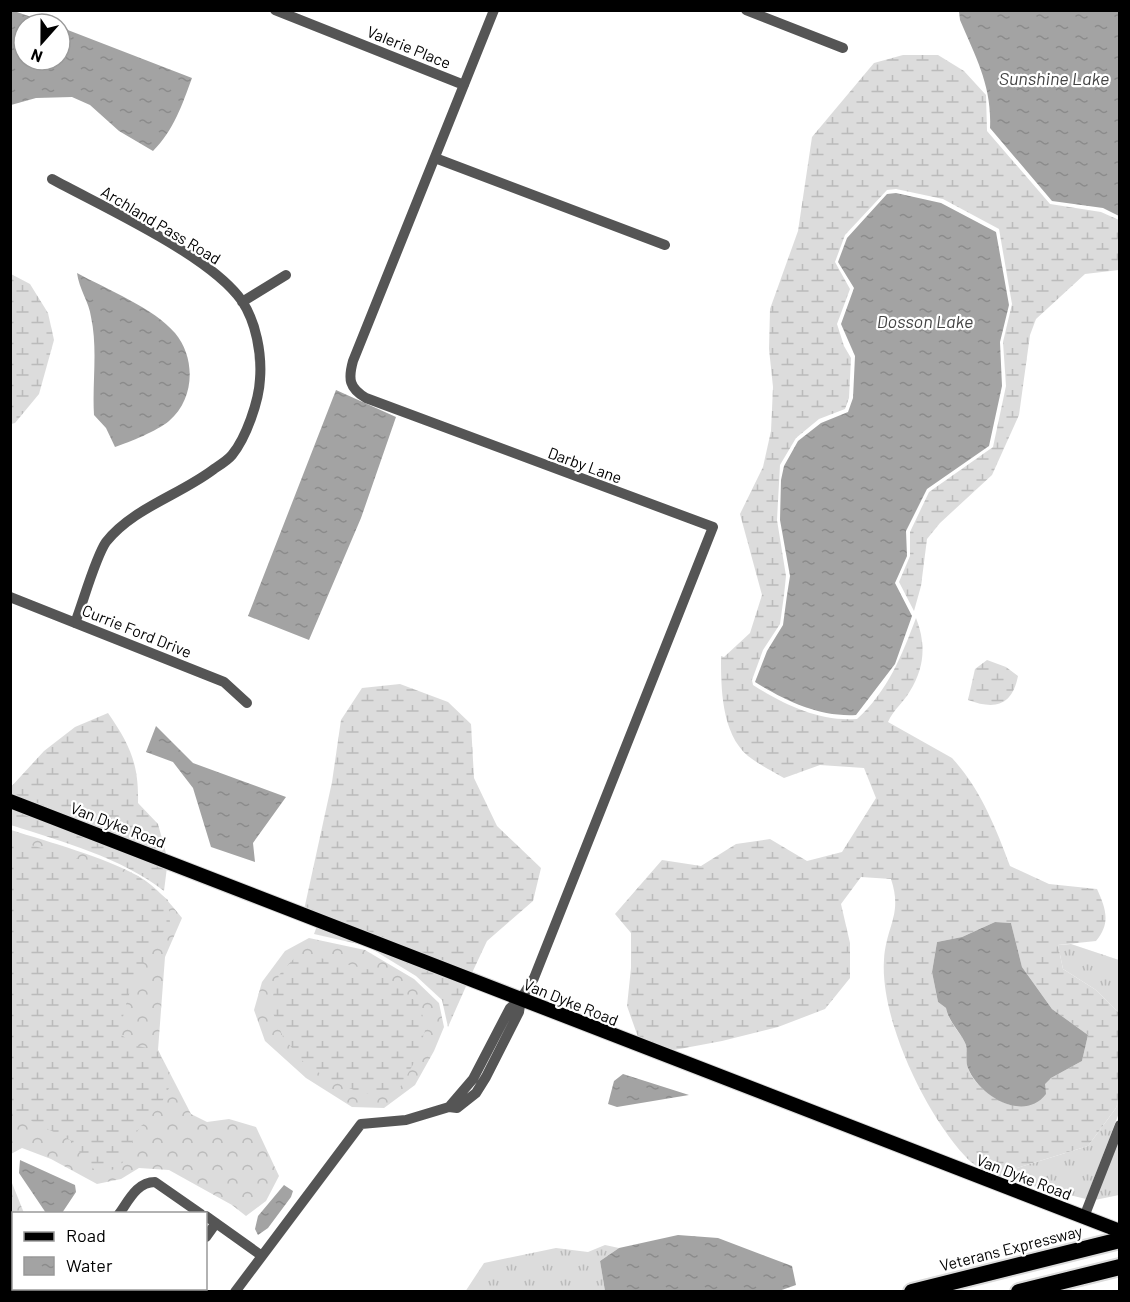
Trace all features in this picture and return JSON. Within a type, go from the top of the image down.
[{"type":"highway","name":"Veterans Expressway","points":[[912,1292],[1119,1240]]},
{"type":"highway","points":[[1019,1292],[1119,1267]]},
{"type":"main road","name":"Van Dyke Road","points":[[10,801],[1119,1231]]},
{"type":"street","name":"Valerie Place","points":[[275,10],[464,85]]},
{"type":"street","name":"Darby Lane","points":[[494,10],[353,361],[349,376],[350,384],[356,392],[507,453],[713,527],[560,918],[534,978],[521,999]]},
{"type":"street","points":[[746,10],[843,48]]},
{"type":"street","points":[[435,158],[665,245]]},
{"type":"street","name":"Archland Pass Road","points":[[52,179],[191,257],[214,273],[242,302],[257,344],[260,379],[251,419],[232,455],[196,482],[127,520],[105,544],[75,623]]},
{"type":"street","points":[[242,302],[286,275]]},
{"type":"street","name":"Currie Ford Drive","points":[[10,597],[224,682],[247,703]]},
{"type":"street","points":[[235,1292],[361,1124],[406,1120],[450,1107],[473,1079],[510,1008],[521,999]]},
{"type":"street","points":[[1084,1217],[1119,1125]]},
{"type":"street","points":[[120,1212],[138,1188],[148,1182],[155,1182],[198,1212]]},
{"type":"street","points":[[207,1217],[262,1256]]},
{"type":"street","points":[[207,1236],[216,1224]]},
{"type":"green space","points":[[903,55],[938,55],[964,71],[986,95],[987,131],[1050,204],[1101,212],[1119,220],[1119,270],[1085,274],[1036,319],[1030,335],[1019,415],[992,475],[940,523],[927,539],[921,586],[914,611],[899,582],[910,556],[910,532],[929,492],[993,447],[1006,386],[1003,342],[1012,304],[999,229],[943,199],[896,189],[887,190],[845,235],[835,262],[850,289],[837,324],[844,346],[851,358],[849,398],[845,409],[819,419],[796,438],[780,465],[777,520],[786,576],[784,595],[780,624],[763,650],[752,680],[753,685],[803,711],[830,718],[857,719],[886,684],[916,618],[922,646],[919,673],[905,699],[888,722],[952,758],[979,795],[1010,866],[1049,884],[1097,889],[1103,903],[1106,916],[1104,928],[1096,941],[1058,945],[1063,969],[1096,990],[1119,1013],[1120,1096],[1116,1108],[1088,1146],[991,1176],[965,1156],[935,1116],[897,1037],[889,1009],[884,960],[895,911],[891,879],[861,877],[841,904],[850,943],[850,978],[825,1009],[778,1027],[674,1050],[638,1037],[627,1006],[631,968],[631,933],[615,914],[662,860],[701,866],[736,844],[770,839],[807,861],[842,852],[876,798],[864,768],[820,765],[784,778],[748,756],[732,735],[724,709],[721,681],[721,656],[724,657],[750,633],[762,595],[740,514],[763,467],[771,431],[773,387],[769,349],[770,309],[798,231],[812,137],[874,63]],"holes":[[[995,922],[1011,923],[1022,967],[1052,1009],[1088,1035],[1082,1061],[1010,1105],[990,1094],[973,1078],[967,1064],[966,1045],[946,1008],[938,1002],[932,972],[937,942],[962,937]]]},
{"type":"green space","points":[[11,274],[30,284],[48,313],[54,340],[39,394],[15,423],[11,424]]},
{"type":"green space","points":[[987,660],[1006,667],[1018,676],[1007,699],[994,705],[968,700],[975,669]]},
{"type":"green space","points":[[400,684],[448,702],[471,724],[474,778],[497,826],[541,868],[533,901],[487,941],[471,975],[304,910],[332,782],[341,720],[362,688]]},
{"type":"green space","points":[[108,713],[132,755],[137,777],[138,803],[158,824],[167,857],[11,796],[10,788],[44,751],[75,727]]},
{"type":"green space","points":[[10,806],[167,867],[164,891],[147,879],[110,860],[71,844],[11,825]]},
{"type":"green space","points":[[11,830],[93,856],[138,876],[157,890],[182,918],[165,957],[158,1050],[191,1114],[207,1122],[229,1119],[256,1127],[279,1176],[266,1201],[246,1216],[232,1205],[169,1170],[139,1168],[121,1179],[97,1184],[51,1159],[22,1148],[11,1154]]},
{"type":"green space","points":[[10,839],[138,876],[168,900],[170,923],[137,975],[127,1002],[120,1034],[137,1046],[158,1050],[172,1082],[161,1104],[138,1130],[120,1168],[97,1173],[70,1140],[11,1111]]},
{"type":"green space","points":[[317,926],[467,984],[448,1027],[442,1000],[416,976],[367,946],[314,934]]},
{"type":"green space","points":[[309,938],[365,950],[414,979],[439,1003],[444,1027],[434,1051],[415,1085],[384,1108],[352,1107],[306,1078],[265,1041],[254,1010],[262,982],[285,951]]},
{"type":"green space","points":[[1071,944],[1119,960],[1119,1013],[1096,990],[1063,969],[1058,945]]},
{"type":"green space","points":[[299,953],[375,971],[421,1005],[425,1031],[415,1061],[399,1089],[363,1094],[333,1081],[306,1065],[283,1037],[270,1006],[279,975]]},
{"type":"green space","points":[[1119,1096],[1119,1113],[1086,1199],[991,1176],[1088,1146],[1116,1108]]},
{"type":"green space","points":[[1119,1137],[1119,1195],[1095,1200]]},
{"type":"green space","points":[[10,1178],[24,1212],[12,1212],[12,1290],[62,1291],[11,1291]]},
{"type":"green space","points":[[605,1245],[619,1248],[600,1261],[605,1291],[465,1292],[484,1263],[556,1248],[588,1252]]},
{"type":"water","points":[[11,10],[17,12],[12,12],[12,72],[72,72],[72,32],[192,78],[172,126],[153,151],[119,131],[90,105],[72,97],[36,98],[11,105]]},
{"type":"water","name":"Sunshine Lake","points":[[959,11],[1119,11],[1119,216],[1103,208],[1052,201],[990,128],[986,85],[960,20]]},
{"type":"water","name":"Dosson Lake","points":[[896,193],[941,203],[996,232],[1009,305],[1000,342],[1002,386],[989,446],[927,489],[906,531],[907,556],[895,583],[912,616],[895,664],[856,715],[842,715],[803,706],[755,682],[767,651],[783,625],[790,576],[780,520],[781,480],[784,466],[798,441],[821,423],[848,412],[853,398],[855,356],[841,324],[854,288],[838,262],[847,238],[887,194]]},
{"type":"water","points":[[77,273],[155,315],[175,333],[187,354],[190,378],[188,390],[178,412],[158,429],[115,447],[106,428],[94,415],[93,329],[90,311]]},
{"type":"water","points":[[336,390],[396,417],[361,518],[309,640],[248,616]]},
{"type":"water","points":[[156,726],[193,763],[286,797],[253,843],[255,862],[211,847],[193,788],[173,762],[146,752]]},
{"type":"water","points":[[995,922],[1011,923],[1022,967],[1052,1009],[1088,1035],[1082,1061],[1051,1078],[1045,1084],[1046,1094],[1037,1102],[1026,1106],[1015,1106],[1003,1102],[982,1088],[974,1078],[967,1065],[967,1048],[964,1040],[946,1008],[938,1002],[932,972],[937,942],[962,937]]},
{"type":"water","points":[[623,1074],[689,1095],[617,1107],[608,1104],[614,1081]]},
{"type":"water","points":[[20,1160],[75,1185],[76,1192],[63,1212],[45,1212],[19,1173]]},
{"type":"water","points":[[284,1185],[293,1191],[291,1197],[268,1228],[258,1235],[255,1229],[258,1216]]},
{"type":"water","points":[[678,1235],[718,1238],[792,1266],[796,1285],[776,1292],[605,1291],[600,1261],[619,1248]]}]
